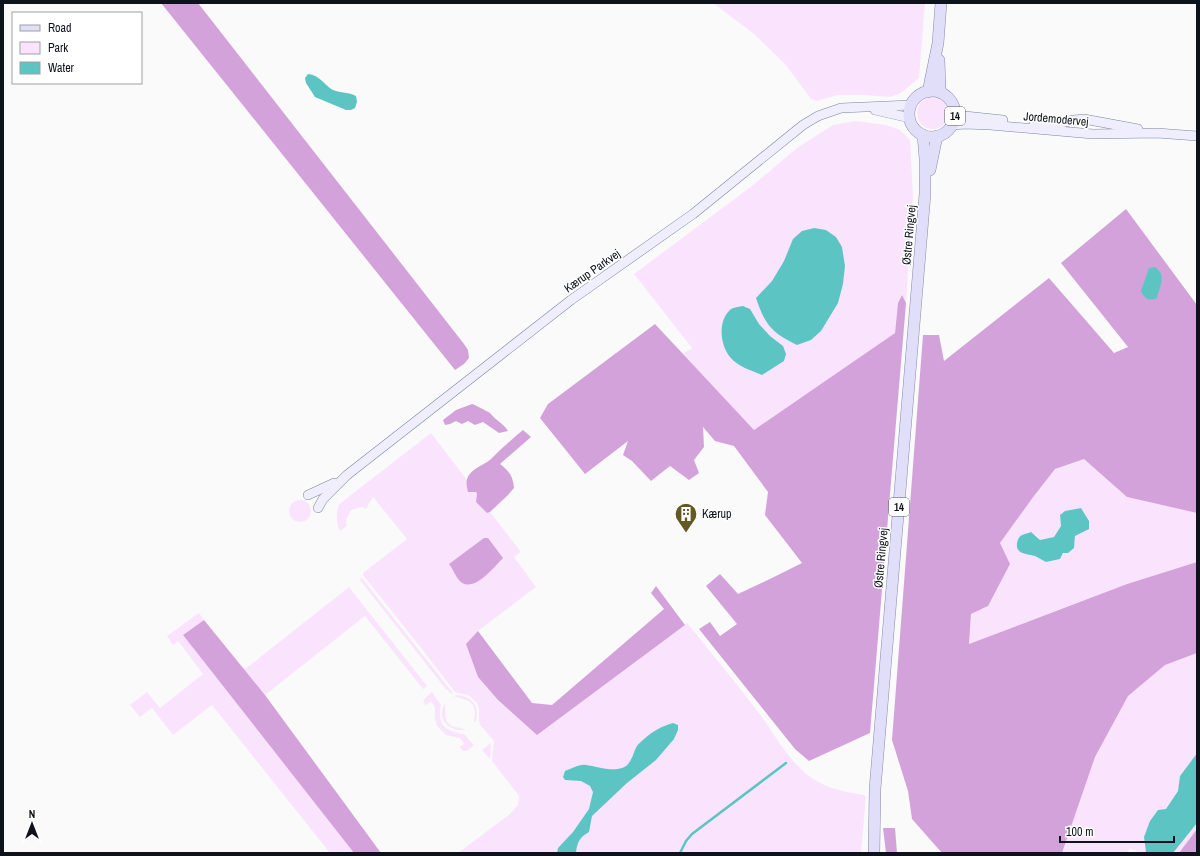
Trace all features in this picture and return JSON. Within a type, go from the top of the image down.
[{"type":"main road","name":"14","points":[[941,3],[938,43],[941,93]]},
{"type":"main road","name":"14","points":[[923,135],[930,137],[946,132],[954,120],[954,108],[948,97],[935,91],[928,92],[938,43]]},
{"type":"main road","points":[[923,135],[914,128],[910,118],[910,112],[911,105],[918,96],[928,92]]},
{"type":"main road","name":"Østre Ringvej","points":[[874,853],[876,781],[925,194],[923,135]]},
{"type":"main road","name":"Østre Ringvej","points":[[925,194],[937,136]]},
{"type":"street","name":"Kærup Parkvej","points":[[308,495],[329,486],[347,475],[571,300],[693,214],[803,125],[818,116],[834,110],[911,105]]},
{"type":"street","name":"Kærup Parkvej","points":[[860,108],[910,118]]},
{"type":"street","name":"Jordemodervej","points":[[954,120],[1060,124],[1084,119],[1157,133]]},
{"type":"street","name":"Jordemodervej","points":[[954,120],[965,124],[1093,134],[1157,133],[1197,136]]},
{"type":"street","name":"Kærup Parkvej","points":[[318,508],[323,499],[347,475]]},
{"type":"green space","points":[[713,3],[925,3],[919,78],[901,93],[890,97],[837,95],[817,101],[811,99],[785,64],[754,34]]},
{"type":"green space","points":[[930,97],[936,97],[945,101],[949,113],[945,125],[936,129],[930,129],[921,125],[917,116],[917,110],[921,101]]},
{"type":"green space","points":[[856,121],[886,125],[900,130],[910,140],[913,197],[906,303],[902,295],[898,303],[895,333],[754,430],[683,354],[692,348],[634,274],[752,186],[797,148],[833,125]]},
{"type":"green space","points":[[431,433],[467,480],[468,492],[476,492],[487,513],[490,512],[521,552],[514,557],[536,587],[478,631],[478,677],[498,700],[537,734],[687,623],[753,705],[790,758],[804,772],[824,785],[864,795],[866,797],[861,853],[458,853],[510,814],[518,805],[519,796],[492,761],[494,741],[480,725],[477,703],[470,696],[455,692],[363,575],[363,573],[407,539],[373,497],[366,509],[362,507],[351,510],[346,520],[347,526],[340,531],[337,518],[337,511],[341,503]]},
{"type":"green space","points":[[1084,458],[1127,497],[1197,513],[1197,562],[1127,584],[969,644],[971,614],[988,606],[1000,543],[1054,469]],"holes":[[[1081,508],[1089,521],[1075,536],[1060,559],[1046,562],[1036,556],[1023,554],[1016,546],[1018,541],[1036,535],[1040,540],[1054,537],[1061,526],[1060,515]]]},
{"type":"green space","points":[[300,500],[308,503],[311,511],[308,519],[300,522],[292,519],[289,511],[292,503]]},
{"type":"green space","points":[[361,577],[453,693],[452,694],[445,688],[360,580]]},
{"type":"green space","points":[[349,587],[427,686],[423,689],[365,616],[265,695],[244,670]]},
{"type":"green space","points":[[199,613],[204,620],[183,635],[354,853],[330,853],[212,705],[173,735],[152,708],[140,717],[130,705],[147,692],[160,708],[203,674],[178,641],[173,645],[167,636]]},
{"type":"green space","points":[[1197,653],[1197,833],[1180,853],[1143,853],[1130,849],[1127,853],[1062,853],[1095,757],[1128,695],[1165,665]]},
{"type":"green space","points":[[432,692],[441,705],[440,718],[444,726],[447,729],[457,733],[464,734],[474,745],[467,751],[463,751],[460,747],[464,744],[460,738],[446,735],[437,726],[435,707],[431,701],[426,705],[423,702]]},
{"type":"green space","points":[[457,695],[467,698],[474,703],[477,710],[476,721],[474,722],[475,713],[473,705],[468,701],[454,696]]},
{"type":"green space","points":[[445,704],[447,721],[451,726],[465,730],[449,727],[442,715],[442,710]]},
{"type":"green space","points":[[491,743],[490,759],[482,750]]},
{"type":"shaded area","points":[[161,3],[198,3],[464,344],[468,350],[469,358],[464,364],[455,370]]},
{"type":"shaded area","points":[[1126,209],[1197,305],[1197,513],[1127,497],[1084,459],[1055,469],[1000,543],[1010,564],[988,606],[971,614],[969,644],[1127,584],[1197,562],[1197,653],[1165,665],[1128,696],[1095,757],[1062,853],[942,853],[912,819],[908,791],[892,740],[923,335],[939,335],[944,361],[1049,278],[1114,353],[1128,347],[1061,263]]},
{"type":"shaded area","points":[[902,295],[906,303],[870,733],[809,761],[795,749],[699,629],[710,622],[720,636],[737,624],[706,586],[720,574],[738,594],[802,563],[765,515],[768,492],[734,446],[715,441],[703,427],[704,447],[694,460],[699,473],[689,480],[670,466],[651,481],[632,461],[623,455],[628,441],[585,474],[540,418],[548,404],[655,324],[754,430],[895,333],[898,303]]},
{"type":"shaded area","points":[[472,404],[490,413],[505,426],[508,431],[499,433],[483,422],[475,425],[468,421],[462,424],[456,421],[445,425],[443,420],[456,410]]},
{"type":"shaded area","points":[[523,430],[531,437],[500,464],[510,474],[513,480],[514,488],[490,512],[487,513],[476,502],[476,492],[468,492],[467,479],[471,472],[491,459]]},
{"type":"shaded area","points":[[484,538],[488,538],[503,558],[490,572],[478,581],[472,584],[461,582],[449,564]]},
{"type":"shaded area","points":[[656,586],[685,625],[537,735],[498,700],[478,677],[466,644],[478,631],[532,703],[552,705],[664,609],[651,593]]},
{"type":"shaded area","points":[[204,620],[265,695],[381,853],[354,853],[183,635]]},
{"type":"shaded area","points":[[883,828],[895,828],[897,853],[886,853]]},
{"type":"shaded area","points":[[1197,829],[1197,853],[1179,853]]},
{"type":"water","points":[[308,74],[316,76],[333,90],[356,96],[357,102],[355,108],[346,110],[315,97],[306,83],[305,78]]},
{"type":"water","points":[[814,228],[826,230],[836,237],[842,247],[845,266],[843,284],[838,303],[821,331],[811,340],[797,345],[788,341],[770,327],[766,322],[756,298],[772,281],[784,261],[793,239],[802,231]]},
{"type":"water","points":[[1155,267],[1161,274],[1162,281],[1157,298],[1152,300],[1145,297],[1141,291],[1149,268]]},
{"type":"water","points":[[743,306],[750,309],[759,324],[770,336],[783,346],[786,354],[784,361],[762,375],[745,368],[733,360],[727,352],[722,340],[722,327],[725,316],[735,307]]},
{"type":"water","points":[[1081,508],[1089,521],[1089,529],[1075,536],[1074,548],[1068,553],[1063,553],[1060,559],[1046,562],[1035,556],[1022,553],[1018,549],[1017,543],[1019,538],[1022,535],[1031,532],[1040,540],[1054,537],[1061,526],[1060,515],[1065,511]]},
{"type":"water","points":[[673,723],[678,725],[678,730],[674,739],[656,760],[627,783],[592,816],[589,832],[580,840],[576,853],[557,853],[558,848],[573,832],[589,809],[593,792],[590,786],[581,781],[565,780],[563,777],[565,771],[583,765],[608,769],[622,768],[628,764],[637,746],[644,739],[658,729]]},
{"type":"water","points":[[1197,754],[1197,823],[1173,853],[1146,852],[1144,837],[1150,821],[1158,810],[1166,809],[1178,791],[1180,776]]},
{"type":"waterway","points":[[680,853],[686,841],[692,834],[786,763]]},
{"type":"place","name":"Kærup","points":[[686,534]]}]
